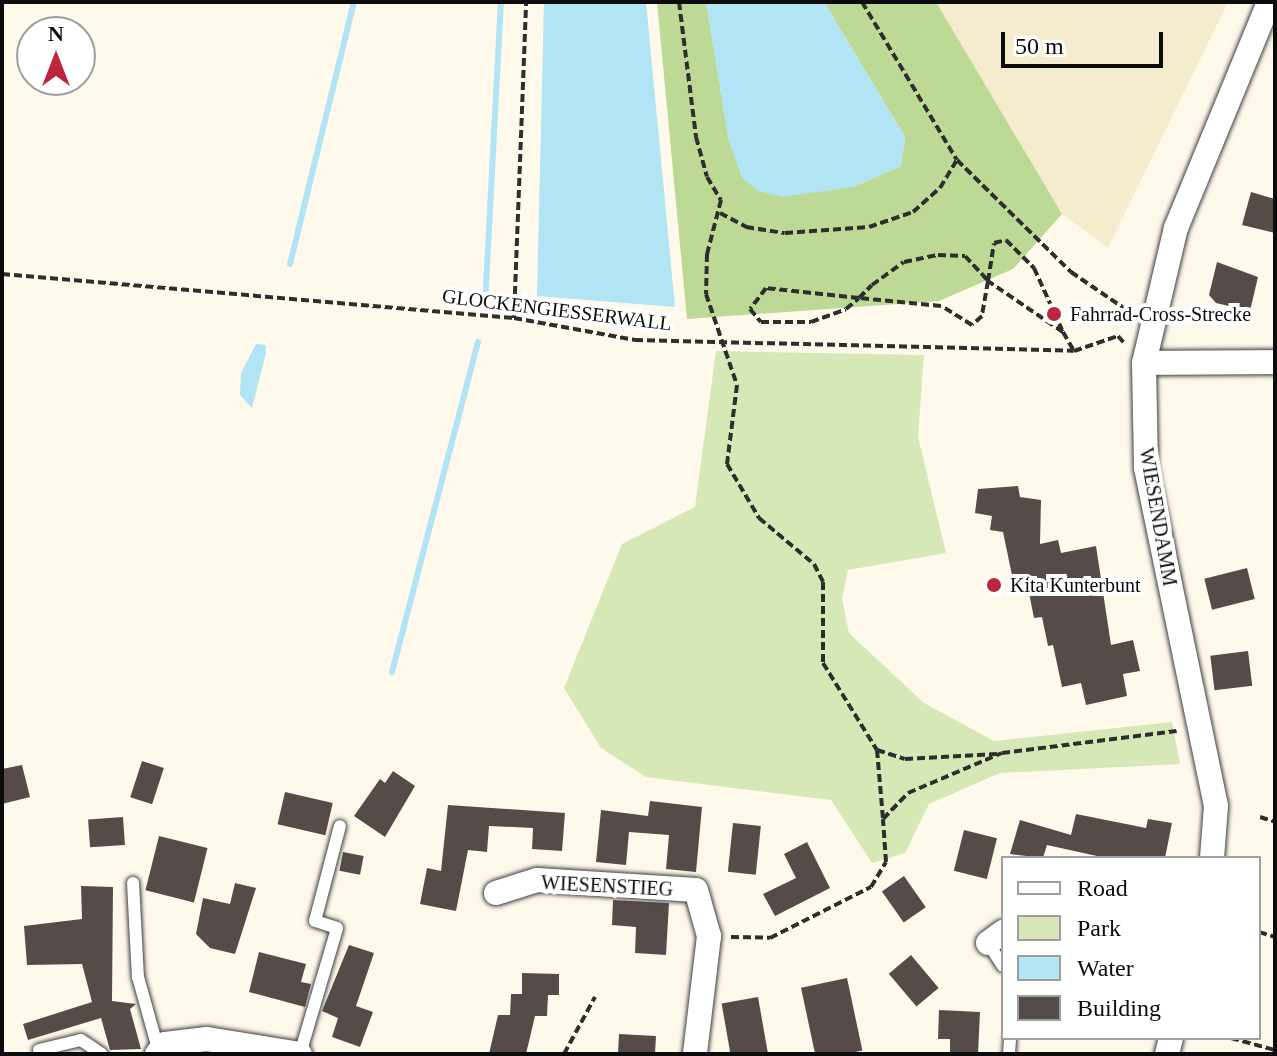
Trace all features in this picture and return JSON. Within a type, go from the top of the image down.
[{"type":"street","name":"WIESENDAMM","points":[[1212,856],[1216,806],[1146,467],[1144,363],[1176,228],[1269,2]]},
{"type":"street","points":[[1144,363],[1275,362]]},
{"type":"street","name":"WIESENSTIEG","points":[[496,893],[537,880],[696,890],[709,936],[695,1054]]},
{"type":"street","points":[[158,1053],[165,1044],[207,1039],[300,1054]]},
{"type":"lane","points":[[300,1054],[337,928],[315,921],[340,826]]},
{"type":"lane","points":[[133,883],[138,977],[158,1053]]},
{"type":"lane","points":[[996,937],[1001,958]]},
{"type":"lane","points":[[39,1050],[81,1040],[102,1054]]},
{"type":"path","points":[[514,318],[526,2]]},
{"type":"path","points":[[679,2],[696,137],[707,177],[721,200],[707,254],[706,294],[739,410],[727,464],[759,518],[814,564],[823,582],[823,663],[877,750],[886,862],[871,887],[770,938],[709,936]]},
{"type":"path","points":[[862,2],[957,160],[1071,272],[1114,304],[1152,320]]},
{"type":"path","points":[[720,213],[746,227],[785,233],[869,227],[913,212],[940,188],[957,160]]},
{"type":"path","points":[[1063,332],[988,281],[965,256],[938,255],[904,262],[859,298],[811,322],[761,322],[750,309],[766,288],[859,298],[941,306],[972,325],[982,316],[988,281],[994,243],[1006,240],[1038,275],[1074,351]]},
{"type":"path","name":"GLOCKENGIESSERWALL","points":[[2,274],[514,318],[635,340],[1074,351],[1118,336],[1144,363]]},
{"type":"path","points":[[877,750],[905,759],[1002,753],[1199,730]]},
{"type":"path","points":[[883,819],[908,793],[1002,753]]},
{"type":"path","points":[[1260,817],[1275,822]]},
{"type":"path","points":[[564,1054],[595,997]]},
{"type":"path","points":[[1238,1040],[1275,1050]]},
{"type":"shaded area","points":[[936,2],[1228,2],[1108,248],[1062,214]]},
{"type":"green space","points":[[657,2],[706,2],[729,141],[853,187],[901,166],[905,137],[824,2],[936,2],[1062,214],[1013,269],[939,301],[687,319]]},
{"type":"green space","points":[[716,351],[924,355],[918,437],[946,553],[848,570],[842,599],[849,633],[924,703],[994,741],[1172,722],[1180,764],[1000,773],[929,804],[905,853],[872,863],[831,800],[646,777],[601,748],[564,688],[622,544],[695,507]]},
{"type":"water","points":[[544,2],[646,2],[675,307],[537,296]]},
{"type":"water","points":[[706,2],[824,2],[905,137],[901,166],[853,187],[782,197],[758,191],[742,178],[729,141]]},
{"type":"water","points":[[256,344],[266,345],[266,353],[252,408],[240,395],[241,373]]},
{"type":"building","points":[[1251,192],[1275,199],[1275,233],[1242,225]]},
{"type":"building","points":[[1217,262],[1258,277],[1250,311],[1216,303],[1209,295]]},
{"type":"building","points":[[1018,486],[1020,497],[1041,500],[1040,544],[1058,540],[1061,553],[1096,546],[1111,645],[1133,640],[1140,671],[1123,674],[1127,696],[1086,705],[1081,683],[1062,687],[1053,645],[1048,646],[1042,617],[1034,618],[1026,578],[1013,580],[1003,532],[990,530],[992,516],[975,513],[978,489]]},
{"type":"building","points":[[1247,568],[1255,599],[1212,610],[1204,579]]},
{"type":"building","points":[[1248,651],[1252,686],[1215,690],[1210,656]]},
{"type":"building","points":[[142,761],[164,768],[152,804],[130,797]]},
{"type":"building","points":[[22,765],[30,797],[2,804],[2,769]]},
{"type":"building","points":[[393,771],[415,786],[385,837],[354,816],[380,779],[385,783]]},
{"type":"building","points":[[285,792],[333,803],[325,835],[278,824]]},
{"type":"building","points":[[650,801],[702,807],[696,872],[666,869],[669,835],[629,832],[626,865],[596,862],[601,810],[648,816]]},
{"type":"building","points":[[448,805],[565,813],[562,851],[532,849],[533,828],[489,826],[487,852],[468,850],[456,911],[420,904],[427,868],[441,871]]},
{"type":"building","points":[[1076,814],[1146,828],[1148,819],[1172,823],[1165,856],[1097,856],[1047,845],[1044,856],[1010,854],[1020,820],[1071,835]]},
{"type":"building","points":[[123,817],[125,845],[90,847],[88,819]]},
{"type":"building","points":[[733,823],[761,826],[756,875],[728,872]]},
{"type":"building","points":[[964,830],[997,838],[987,879],[954,871]]},
{"type":"building","points":[[159,836],[208,848],[194,902],[145,890]]},
{"type":"building","points":[[807,842],[830,888],[775,916],[763,894],[796,878],[784,854]]},
{"type":"building","points":[[343,852],[364,856],[360,875],[339,871]]},
{"type":"building","points":[[904,876],[926,907],[904,923],[882,891]]},
{"type":"building","points":[[235,883],[256,888],[235,954],[210,948],[196,934],[203,898],[230,904]]},
{"type":"building","points":[[81,886],[113,887],[112,1001],[136,1004],[130,1009],[141,1049],[110,1050],[101,1018],[28,1040],[23,1024],[92,1002],[82,964],[27,965],[24,926],[82,919]]},
{"type":"building","points":[[613,900],[669,903],[666,955],[635,953],[636,927],[612,925]]},
{"type":"building","points":[[349,945],[374,953],[356,1006],[373,1012],[360,1047],[332,1037],[338,1018],[322,1011]]},
{"type":"building","points":[[259,952],[306,964],[301,982],[311,984],[305,1007],[249,992]]},
{"type":"building","points":[[911,955],[939,988],[916,1007],[889,974]]},
{"type":"building","points":[[522,973],[559,974],[559,995],[548,995],[547,1016],[535,1016],[526,1054],[489,1054],[498,1015],[510,1015],[511,994],[522,994]]},
{"type":"building","points":[[847,978],[862,1050],[815,1054],[801,988]]},
{"type":"building","points":[[758,997],[768,1054],[730,1054],[722,1003]]},
{"type":"building","points":[[939,1010],[980,1012],[978,1054],[950,1054],[950,1039],[938,1039]]},
{"type":"building","points":[[619,1034],[656,1036],[655,1054],[618,1054]]},
{"type":"waterway","points":[[290,264],[354,2]]},
{"type":"waterway","points":[[485,305],[501,2]]},
{"type":"waterway","points":[[392,672],[478,342]]},
{"type":"place","name":"Fahrrad-Cross-Strecke","points":[[1054,314]]},
{"type":"place","name":"Kita Kunterbunt","points":[[994,585]]}]
